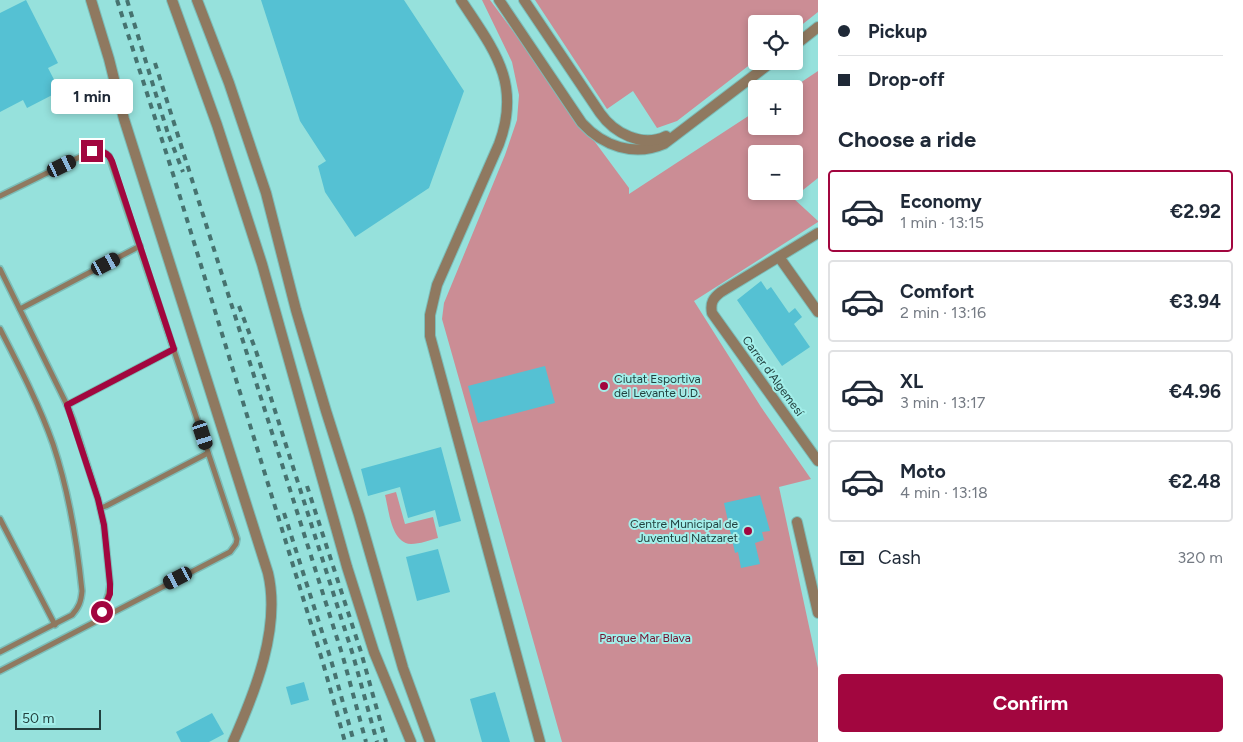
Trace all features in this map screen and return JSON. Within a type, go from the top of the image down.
[{"type":"street","points":[[92,0],[124,119],[272,590],[269,632],[258,675],[248,708],[233,742]]},
{"type":"street","points":[[172,0],[217,125],[262,264],[344,558],[374,652],[411,742]]},
{"type":"street","points":[[197,0],[229,83],[266,193],[296,310],[326,412],[403,668],[431,742]]},
{"type":"street","points":[[461,0],[502,68],[508,110],[504,132],[437,285],[430,315],[430,336],[540,742]]},
{"type":"street","points":[[499,0],[582,123],[596,136],[624,149],[648,149],[664,144],[761,70]]},
{"type":"street","points":[[524,0],[600,113],[615,130],[635,138],[656,140],[694,122]]},
{"type":"street","points":[[803,39],[818,27]]},
{"type":"street","points":[[818,233],[779,257],[818,312]]},
{"type":"street","name":"Carrer d'Algemesí","points":[[779,257],[721,292],[710,305],[712,313],[818,460]]},
{"type":"street","points":[[798,522],[818,613]]},
{"type":"lane","points":[[0,196],[92,151],[102,151],[109,156],[237,539],[234,548],[0,671]]},
{"type":"lane","points":[[20,309],[140,246]]},
{"type":"lane","points":[[0,269],[67,405],[100,508],[107,548],[110,594],[102,612],[93,623]]},
{"type":"lane","points":[[0,329],[35,397],[60,468],[72,515],[82,591],[81,602],[72,615],[0,652]]},
{"type":"lane","points":[[67,405],[174,349]]},
{"type":"lane","points":[[100,508],[208,453]]},
{"type":"lane","points":[[0,519],[54,624]]},
{"type":"green space","name":"Ciutat Esportiva del Levante U.D.","points":[[482,0],[490,0],[629,188],[629,194],[748,116],[748,135],[803,135],[803,81],[818,71],[818,178],[803,190],[803,145],[748,145],[748,200],[795,200],[818,222],[694,301],[761,407],[811,479],[779,487],[818,668],[818,742],[562,742],[442,319],[444,303],[505,155],[517,120],[519,95],[512,62]]},
{"type":"green space","points":[[535,0],[818,0],[818,12],[803,24],[803,15],[748,15],[748,66],[677,121],[657,128],[633,91],[607,109]]},
{"type":"green space","points":[[396,492],[405,524],[433,517],[438,538],[411,544],[399,538],[392,525],[385,495]]},
{"type":"building","points":[[26,0],[58,63],[48,68],[60,91],[27,108],[23,100],[0,112],[0,13]]},
{"type":"building","points":[[261,0],[404,0],[464,91],[429,188],[355,237],[325,192],[318,166],[326,161],[300,121]]},
{"type":"building","points":[[761,281],[767,290],[771,287],[789,313],[795,308],[802,317],[794,324],[810,347],[782,366],[737,300]]},
{"type":"building","points":[[545,366],[555,403],[478,423],[468,386]]},
{"type":"building","points":[[441,447],[461,521],[439,527],[435,510],[408,518],[400,487],[368,496],[361,469]]},
{"type":"building","name":"Centre Municipal de Juventud Natzaret","points":[[760,495],[770,531],[762,532],[764,540],[755,543],[760,564],[741,568],[738,552],[735,553],[724,503]]},
{"type":"building","points":[[438,549],[450,592],[417,601],[406,557]]},
{"type":"building","points":[[304,682],[309,700],[291,705],[286,687]]},
{"type":"building","points":[[495,692],[510,742],[482,742],[470,699]]},
{"type":"building","points":[[212,713],[224,734],[209,742],[181,742],[176,732]]},
{"type":"railway","points":[[117,0],[173,174],[323,663],[345,742]]},
{"type":"railway","points":[[127,0],[169,137]]},
{"type":"railway","points":[[155,63],[343,657],[366,742]]},
{"type":"railway","points":[[169,136],[183,172]]},
{"type":"railway","points":[[239,306],[256,351],[353,655],[377,742]]},
{"type":"railway","points":[[307,486],[361,652],[386,742]]},
{"type":"railway","points":[[284,513],[331,660],[354,742]]},
{"type":"place","name":"Ciutat Esportiva del Levante U.D.","points":[[604,386]]},
{"type":"place","name":"Centre Municipal de Juventud Natzaret","points":[[748,531]]},
{"type":"route","points":[[92,151],[102,151],[112,161],[174,349],[67,405],[98,499],[104,525],[110,594],[102,612]]},
{"type":"park label","name":"Parque Mar Blava","points":[[645,638]]}]
